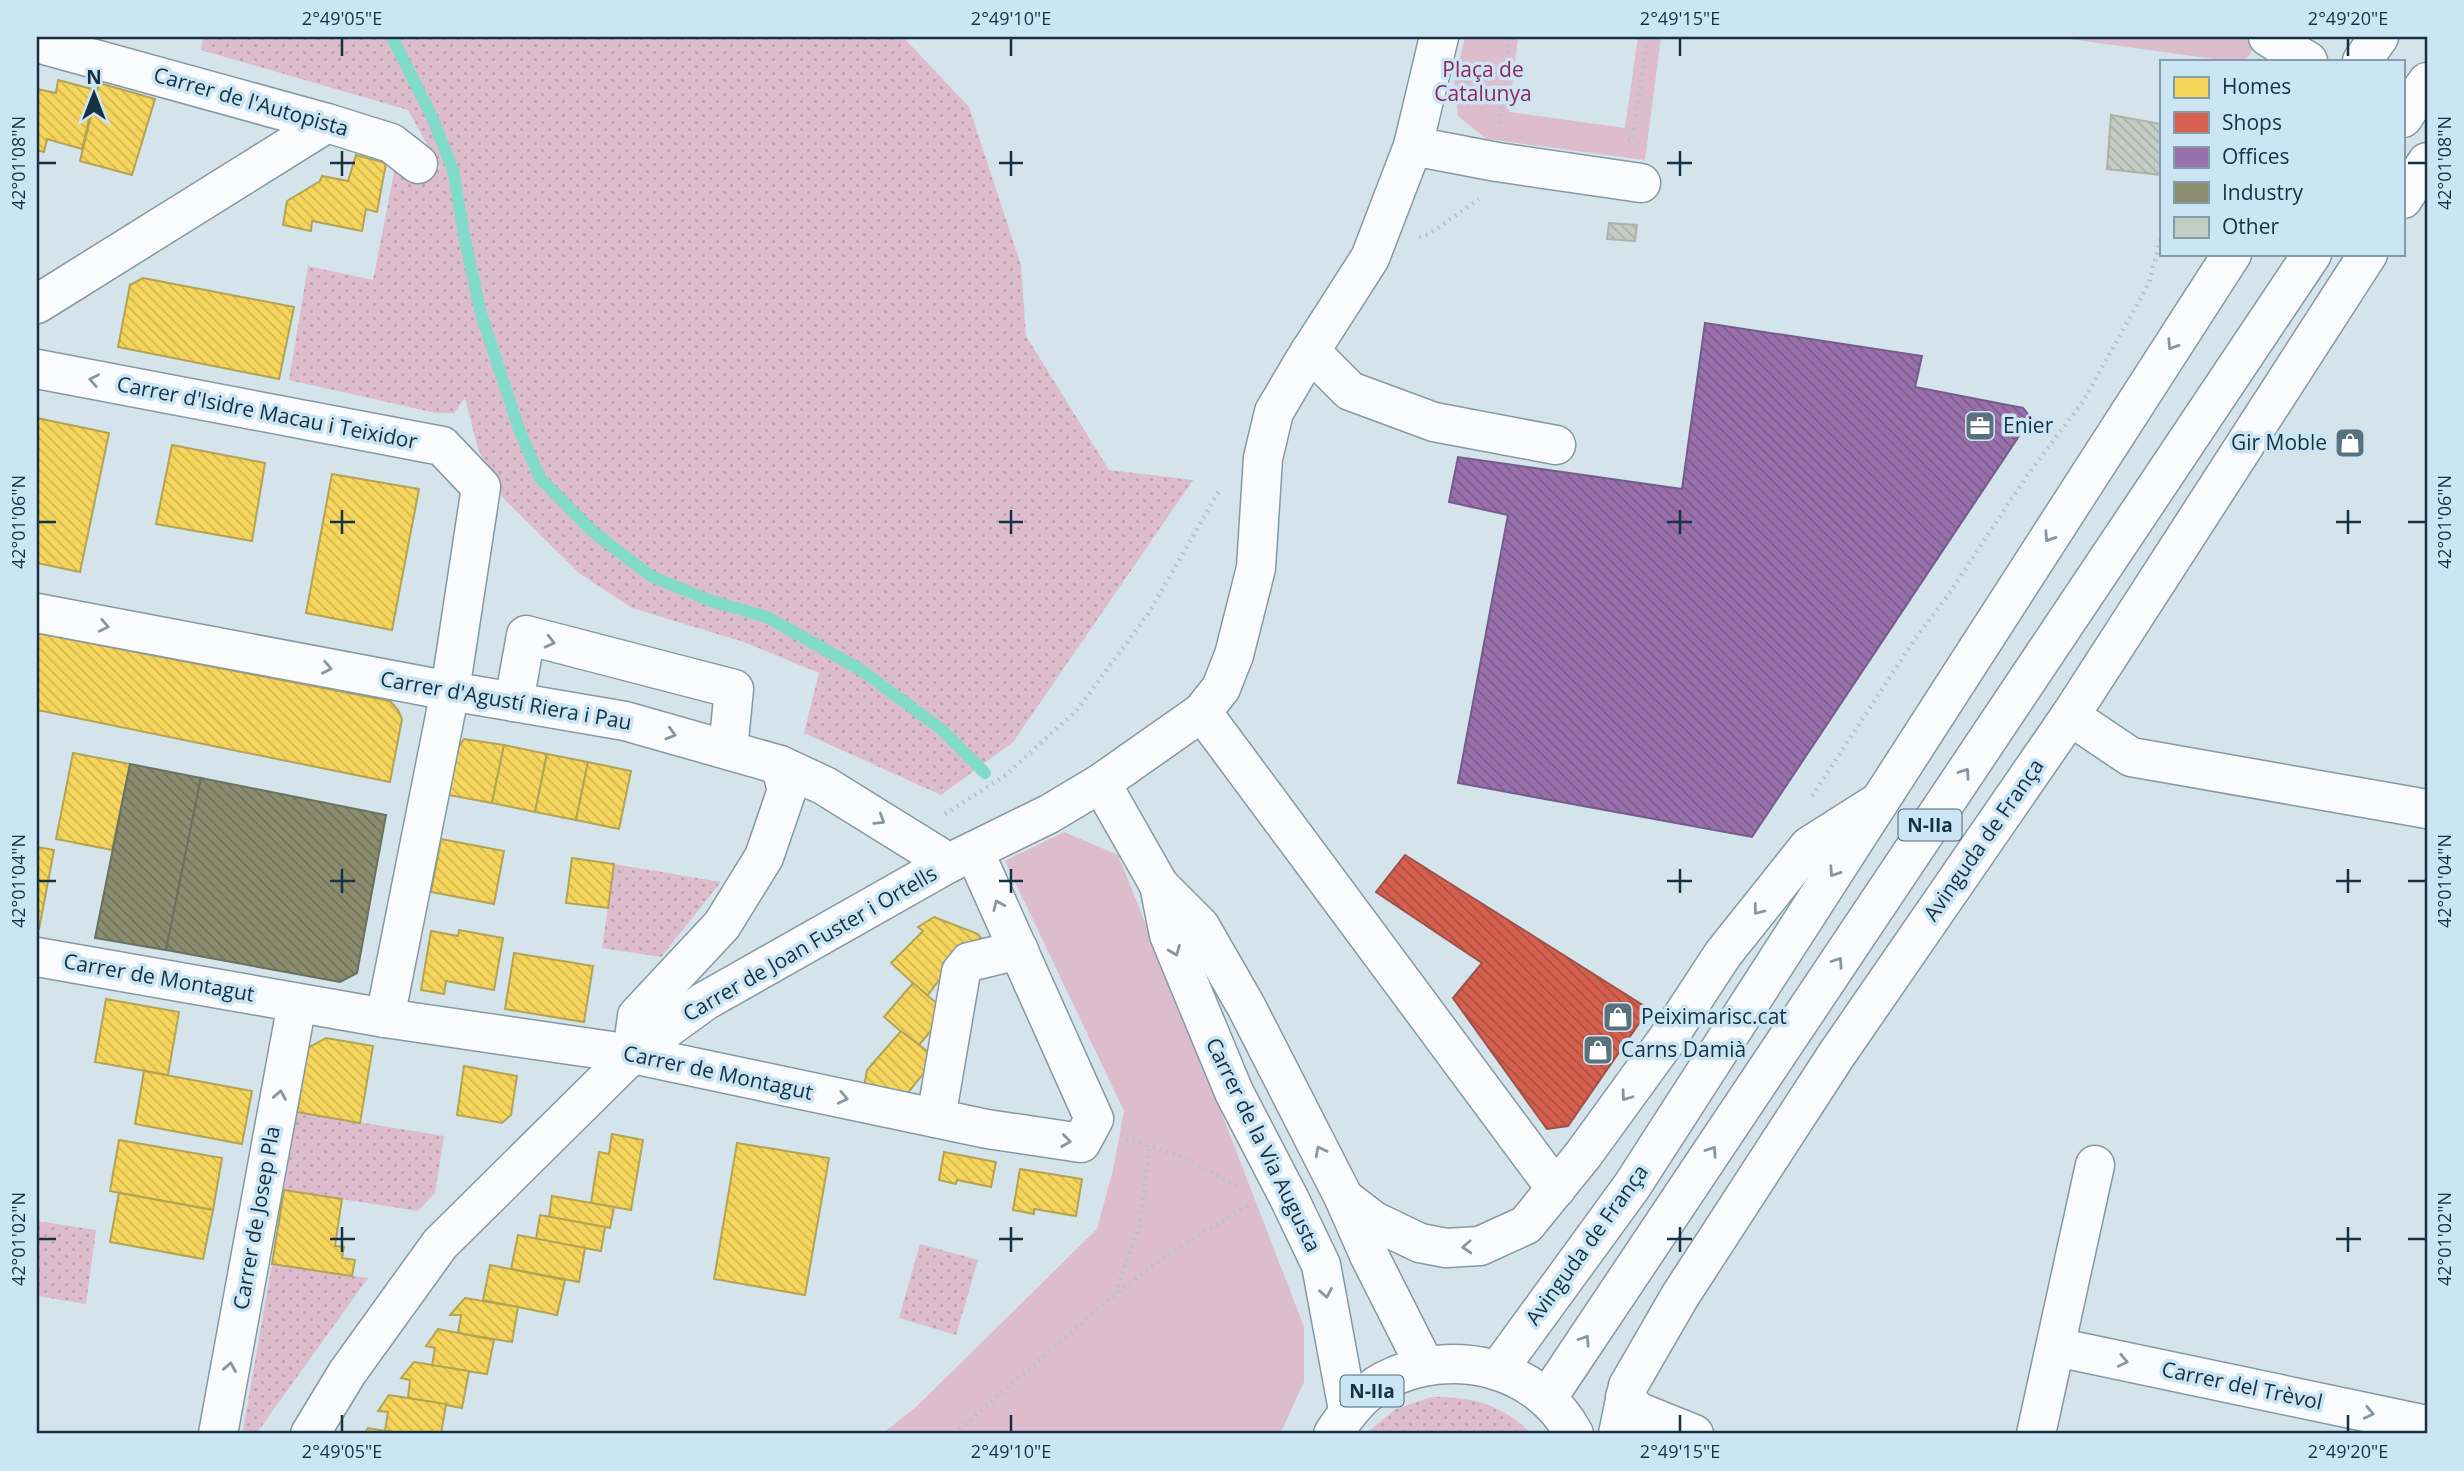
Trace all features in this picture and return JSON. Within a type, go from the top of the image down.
[{"type":"street","name":"Carrer de Joan Fuster i Ortells","points":[[310,1434],[347,1373],[440,1244],[632,1054],[705,1001],[962,857],[1049,814],[1101,783],[1202,712],[1221,688],[1234,655],[1256,568],[1263,458],[1274,412],[1370,258],[1413,146],[1439,37]]},
{"type":"street","points":[[2268,37],[2307,60]]},
{"type":"street","points":[[2310,60],[2325,37]]},
{"type":"street","points":[[2363,60],[2379,37]]},
{"type":"street","name":"Carrer de l'Autopista","points":[[37,43],[391,143],[418,164]]},
{"type":"street","points":[[2404,116],[2427,82]]},
{"type":"street","points":[[37,304],[327,123]]},
{"type":"street","points":[[1413,146],[1497,162],[1641,183]]},
{"type":"street","points":[[2404,198],[2427,162]]},
{"type":"street","name":"Avinguda de França","points":[[1498,1370],[1632,1186],[1880,801],[2207,271],[2229,256]]},
{"type":"street","name":"N-IIa","points":[[1548,1397],[2311,256]]},
{"type":"street","name":"Avinguda de França","points":[[1618,1434],[1628,1385],[1680,1296],[1837,1054],[2070,716],[2367,256]]},
{"type":"street","points":[[1310,351],[1350,391],[1434,422],[1556,445]]},
{"type":"street","name":"Carrer d'Isidre Macau i Teixidor","points":[[37,369],[442,446],[481,487],[450,691]]},
{"type":"street","name":"Carrer d'Agustí Riera i Pau","points":[[37,613],[450,691],[625,720],[780,765],[962,857]]},
{"type":"street","points":[[513,702],[526,635],[734,689],[728,750]]},
{"type":"street","points":[[385,1018],[450,691]]},
{"type":"street","points":[[1202,712],[1556,1189]]},
{"type":"street","points":[[2070,716],[2131,757],[2427,809]]},
{"type":"street","points":[[632,1054],[637,1016],[722,925],[764,858],[787,790],[780,765]]},
{"type":"street","name":"Carrer de la Via Augusta","points":[[1101,783],[1159,885],[1200,926],[1246,1006],[1344,1198],[1368,1255],[1425,1366]]},
{"type":"street","name":"Avinguda de França","points":[[1344,1198],[1374,1221],[1420,1243],[1446,1248],[1480,1246],[1526,1225],[1593,1142],[1668,1038],[1723,954],[1809,846],[1880,801]]},
{"type":"street","name":"Carrer de Montagut","points":[[37,957],[385,1018],[632,1054],[987,1129],[1081,1143],[1094,1119],[1018,950],[962,857]]},
{"type":"street","name":"Carrer de la Via Augusta","points":[[1159,885],[1169,935],[1234,1093],[1271,1197],[1321,1265],[1340,1422]]},
{"type":"street","points":[[936,1118],[961,972],[970,962],[1018,950]]},
{"type":"street","name":"Carrer de Josep Pla","points":[[218,1434],[297,1003]]},
{"type":"street","points":[[2036,1434],[2095,1165]]},
{"type":"street","name":"Carrer del Trèvol","points":[[2056,1348],[2427,1425]]},
{"type":"street","name":"N-IIa","points":[[1340,1422],[1383,1382],[1425,1366],[1456,1363],[1498,1370],[1548,1397],[1567,1420],[1574,1434]]},
{"type":"street","points":[[1625,1397],[1637,1411],[1694,1434]]},
{"type":"path","points":[[1510,37],[1499,123],[1512,124]]},
{"type":"path","points":[[1619,138],[1632,140],[1648,37]]},
{"type":"path","points":[[1810,800],[1914,639],[1951,592],[2024,480],[2084,400],[2148,283],[2160,241]]},
{"type":"path","points":[[1114,1296],[1139,1229],[1150,1145],[1209,1168],[1271,1197]]},
{"type":"path","points":[[954,1434],[1114,1296],[1165,1256],[1271,1197]]},
{"type":"green space","points":[[203,37],[903,37],[969,107],[1021,265],[1026,336],[1109,470],[1193,480],[1013,742],[941,795],[804,733],[819,673],[744,642],[632,608],[579,573],[503,498],[478,449],[465,398],[454,413],[436,413],[289,380],[308,266],[373,280],[397,158],[441,169],[408,110],[201,50]]},
{"type":"green space","name":"Plaça de Catalunya","points":[[1465,37],[1518,37],[1509,112],[1625,128],[1638,37],[1661,37],[1645,160],[1487,139],[1458,116],[1454,83]]},
{"type":"green space","points":[[2055,37],[2261,37],[2246,60],[2221,60]]},
{"type":"green space","points":[[1064,832],[1118,855],[1304,1327],[1304,1382],[1280,1434],[882,1434],[917,1406],[1097,1229],[1113,1170],[1124,1111],[1005,861]]},
{"type":"green space","points":[[614,864],[721,882],[661,957],[602,948]]},
{"type":"green space","points":[[297,1112],[444,1136],[435,1193],[418,1211],[284,1190]]},
{"type":"green space","points":[[37,1221],[96,1230],[86,1304],[37,1296]]},
{"type":"green space","points":[[920,1244],[978,1260],[956,1335],[899,1318]]},
{"type":"green space","points":[[272,1264],[368,1278],[256,1434],[249,1434],[243,1430]]},
{"type":"green space","points":[[1432,1397],[1460,1398],[1486,1404],[1510,1416],[1531,1434],[1365,1434],[1396,1409]]},
{"type":"building: Homes","points":[[58,80],[96,90],[82,149],[47,139],[44,152],[37,150],[37,89],[56,93]]},
{"type":"building: Homes","points":[[99,83],[155,99],[132,175],[80,161]]},
{"type":"building: Homes","points":[[356,155],[386,163],[377,212],[366,209],[362,231],[312,221],[311,231],[283,225],[287,201],[320,181],[322,176],[348,181]]},
{"type":"building: Homes","points":[[143,278],[294,307],[279,379],[118,347],[130,285]]},
{"type":"building: Homes","points":[[37,418],[109,433],[80,572],[37,563]]},
{"type":"building: Homes","points":[[172,445],[265,463],[252,541],[156,524]]},
{"type":"building: Homes","points":[[332,474],[419,489],[392,630],[306,613]]},
{"type":"building: Homes","points":[[37,633],[390,701],[402,719],[390,782],[37,710]]},
{"type":"building: Homes","points":[[464,739],[504,745],[492,803],[449,795],[458,748]]},
{"type":"building: Homes","points":[[504,745],[547,754],[535,812],[492,803]]},
{"type":"building: Homes","points":[[73,753],[130,764],[112,850],[56,839]]},
{"type":"building: Homes","points":[[547,754],[588,762],[576,820],[535,812]]},
{"type":"building: Homes","points":[[588,762],[631,771],[619,829],[576,820]]},
{"type":"building: Homes","points":[[441,839],[504,851],[494,904],[431,892]]},
{"type":"building: Homes","points":[[37,847],[54,850],[39,929],[37,929]]},
{"type":"building: Homes","points":[[572,858],[614,864],[608,908],[566,903]]},
{"type":"building: Homes","points":[[934,917],[978,934],[982,939],[955,959],[927,996],[891,963],[923,931],[918,927]]},
{"type":"building: Homes","points":[[459,930],[503,938],[494,990],[446,981],[444,994],[421,990],[431,931],[458,936]]},
{"type":"building: Homes","points":[[514,953],[593,966],[584,1022],[505,1009]]},
{"type":"building: Homes","points":[[913,983],[947,1012],[918,1046],[884,1017]]},
{"type":"building: Homes","points":[[106,999],[179,1012],[168,1075],[95,1062]]},
{"type":"building: Homes","points":[[901,1031],[936,1058],[907,1094],[864,1087],[867,1070]]},
{"type":"building: Homes","points":[[326,1038],[373,1046],[360,1123],[297,1112],[308,1048]]},
{"type":"building: Homes","points":[[464,1066],[517,1076],[511,1115],[502,1123],[457,1115]]},
{"type":"building: Homes","points":[[144,1071],[252,1091],[242,1144],[135,1124]]},
{"type":"building: Homes","points":[[612,1134],[643,1140],[631,1210],[591,1203],[599,1152],[609,1154]]},
{"type":"building: Homes","points":[[119,1140],[222,1158],[213,1210],[110,1191]]},
{"type":"building: Homes","points":[[737,1143],[829,1158],[805,1295],[714,1279]]},
{"type":"building: Homes","points":[[944,1152],[996,1162],[991,1187],[957,1180],[956,1184],[939,1180]]},
{"type":"building: Homes","points":[[1020,1169],[1082,1179],[1076,1216],[1034,1209],[1034,1214],[1013,1210]]},
{"type":"building: Homes","points":[[284,1190],[342,1199],[335,1246],[344,1247],[342,1258],[355,1260],[352,1276],[272,1264]]},
{"type":"building: Homes","points":[[119,1193],[213,1210],[203,1259],[110,1242]]},
{"type":"building: Homes","points":[[552,1196],[614,1207],[610,1228],[549,1217]]},
{"type":"building: Homes","points":[[540,1215],[605,1227],[601,1251],[536,1239]]},
{"type":"building: Homes","points":[[518,1235],[585,1248],[579,1282],[511,1269]]},
{"type":"building: Homes","points":[[490,1265],[565,1280],[557,1315],[483,1300]]},
{"type":"building: Homes","points":[[465,1298],[518,1307],[512,1342],[458,1333],[461,1315],[450,1315]]},
{"type":"building: Homes","points":[[438,1329],[494,1340],[487,1374],[432,1366],[435,1348],[426,1346]]},
{"type":"building: Homes","points":[[414,1362],[469,1371],[462,1408],[408,1398],[410,1380],[401,1378]]},
{"type":"building: Homes","points":[[389,1395],[446,1404],[441,1434],[385,1431],[388,1412],[378,1411]]},
{"type":"building: Homes","points":[[368,1428],[385,1431],[407,1434],[364,1434]]},
{"type":"building: Shops","points":[[1405,855],[1649,1009],[1568,1126],[1547,1129],[1453,998],[1482,963],[1376,892]]},
{"type":"building: Offices","points":[[1705,323],[1922,356],[1915,387],[2023,408],[2031,418],[1752,837],[1458,783],[1508,515],[1449,502],[1458,457],[1682,489]]},
{"type":"building: Industry","points":[[130,764],[201,778],[166,950],[95,938]]},
{"type":"building: Industry","points":[[201,778],[386,815],[357,973],[340,982],[166,950]]},
{"type":"building: Other","points":[[2111,115],[2160,124],[2160,175],[2107,169]]},
{"type":"building: Other","points":[[1609,223],[1637,225],[1635,241],[1607,239]]},
{"type":"waterway","points":[[392,37],[432,117],[453,170],[481,314],[520,432],[540,478],[592,531],[651,576],[708,600],[767,617],[861,670],[941,729],[985,773]]},
{"type":"place","name":"Enier","points":[[1980,426]]},
{"type":"place","name":"Gir Moble","points":[[2350,443]]},
{"type":"place","name":"Peiximarisc.cat","points":[[1618,1017]]},
{"type":"place","name":"Carns Damià","points":[[1598,1050]]}]
